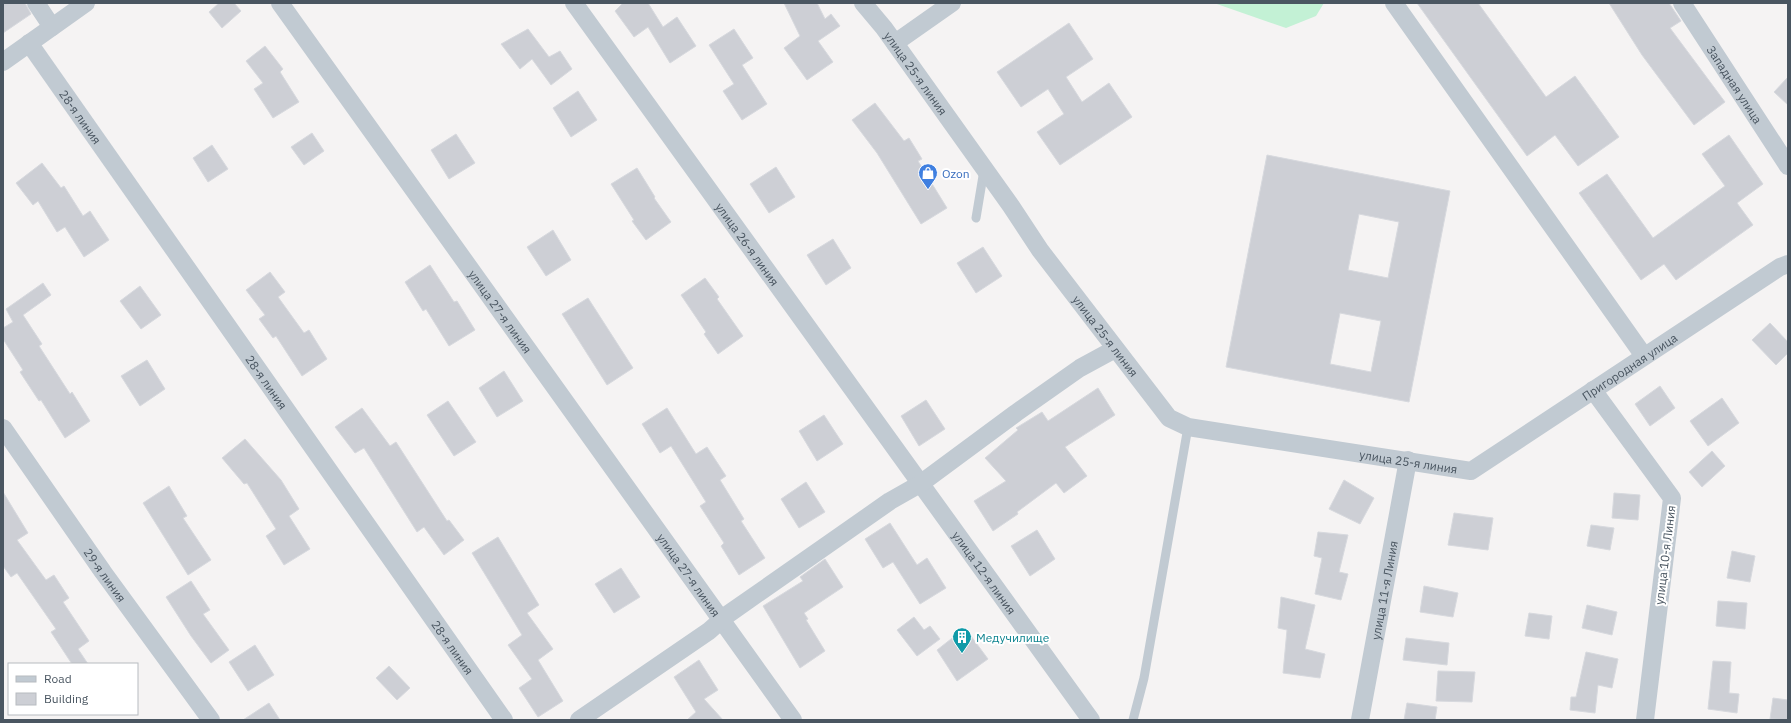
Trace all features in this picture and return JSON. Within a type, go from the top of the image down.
[{"type":"street","points":[[36,3],[52,27]]},
{"type":"street","points":[[3,62],[86,3]]},
{"type":"street","name":"улица 27-я линия","points":[[280,3],[793,720]]},
{"type":"street","name":"улица 26-я линия","points":[[574,3],[920,484]]},
{"type":"street","name":"улица 25-я линия","points":[[863,3],[895,43],[1011,206],[1040,250],[1169,418],[1188,427],[1471,471]]},
{"type":"street","points":[[895,43],[952,3]]},
{"type":"street","points":[[1394,3],[1644,356]]},
{"type":"street","name":"Западная улица","points":[[1682,3],[1788,166]]},
{"type":"street","name":"28-я линия","points":[[29,43],[504,720]]},
{"type":"street","name":"Пригородная улица","points":[[1471,471],[1780,266],[1788,264]]},
{"type":"street","points":[[579,720],[710,631],[721,621],[890,501],[920,484],[1022,408],[1080,368],[1115,349]]},
{"type":"street","name":"улица 10-я Линия","points":[[1593,390],[1672,498],[1645,720]]},
{"type":"street","name":"29-я линия","points":[[3,428],[103,572],[211,720]]},
{"type":"street","name":"улица 11-я Линия","points":[[1360,720],[1408,460]]},
{"type":"street","name":"улица 12-я линия","points":[[920,484],[1091,720]]},
{"type":"lane","points":[[976,218],[984,170]]},
{"type":"lane","points":[[1132,720],[1144,678],[1188,427]]},
{"type":"green space","points":[[1214,3],[1324,3],[1316,16],[1286,28]]},
{"type":"building","points":[[3,3],[25,3],[31,14],[3,33]]},
{"type":"building","points":[[219,3],[234,3],[241,11],[222,28],[209,12]]},
{"type":"building","points":[[623,3],[648,3],[663,27],[677,17],[696,46],[670,63],[648,27],[634,37],[615,11]]},
{"type":"building","points":[[784,3],[817,3],[825,19],[831,14],[840,26],[818,41],[833,62],[807,80],[784,48],[800,36]]},
{"type":"building","points":[[1417,3],[1478,3],[1546,97],[1575,76],[1619,137],[1578,166],[1555,135],[1527,156]]},
{"type":"building","points":[[1609,3],[1669,3],[1681,21],[1670,28],[1725,102],[1694,125],[1642,55]]},
{"type":"building","points":[[1069,23],[1093,59],[1066,77],[1082,102],[1109,83],[1132,117],[1060,165],[1037,132],[1064,114],[1048,89],[1021,107],[997,72]]},
{"type":"building","points":[[528,29],[549,57],[560,51],[572,69],[551,85],[532,59],[520,69],[501,44]]},
{"type":"building","points":[[734,29],[753,58],[742,65],[767,104],[742,120],[723,91],[734,84],[709,45]]},
{"type":"building","points":[[265,46],[283,69],[280,72],[299,102],[273,118],[254,89],[263,83],[246,61]]},
{"type":"building","points":[[1788,77],[1788,105],[1774,92]]},
{"type":"building","points":[[578,91],[597,120],[571,137],[553,108]]},
{"type":"building","points":[[875,103],[904,141],[909,138],[922,159],[918,161],[947,208],[921,224],[877,153],[852,120]]},
{"type":"building","points":[[312,133],[324,151],[304,165],[291,147]]},
{"type":"building","points":[[456,134],[475,163],[449,179],[431,150]]},
{"type":"building","points":[[1729,135],[1763,184],[1737,203],[1753,225],[1676,280],[1664,264],[1641,280],[1579,193],[1607,174],[1653,238],[1725,186],[1702,154]]},
{"type":"building","points":[[212,145],[228,169],[208,182],[193,158]]},
{"type":"building","points":[[1267,155],[1450,191],[1409,402],[1226,367]],"holes":[[[1359,214],[1399,222],[1388,278],[1348,270]],[[1340,313],[1381,321],[1371,372],[1330,364]]]},
{"type":"building","points":[[42,163],[61,188],[64,186],[83,216],[90,211],[109,240],[84,257],[65,227],[57,232],[38,201],[33,205],[16,183]]},
{"type":"building","points":[[776,167],[795,197],[769,213],[750,184]]},
{"type":"building","points":[[637,168],[655,197],[654,198],[671,222],[646,240],[632,221],[634,220],[611,184]]},
{"type":"building","points":[[553,230],[571,260],[546,276],[527,247]]},
{"type":"building","points":[[833,239],[851,268],[826,285],[807,255]]},
{"type":"building","points":[[983,247],[1002,276],[976,293],[957,263]]},
{"type":"building","points":[[430,265],[454,302],[457,301],[475,330],[449,346],[426,309],[423,311],[405,282]]},
{"type":"building","points":[[270,272],[285,292],[278,297],[304,333],[309,330],[327,359],[302,376],[276,336],[273,338],[259,319],[265,315],[246,290]]},
{"type":"building","points":[[705,278],[719,297],[717,299],[743,336],[718,354],[704,334],[706,332],[681,295]]},
{"type":"building","points":[[43,283],[51,295],[23,315],[42,344],[39,346],[70,394],[72,392],[90,421],[65,438],[41,400],[39,401],[20,372],[23,370],[3,339],[3,328],[13,322],[6,309]]},
{"type":"building","points":[[140,286],[161,315],[141,329],[120,301]]},
{"type":"building","points":[[588,298],[633,368],[607,385],[562,314]]},
{"type":"building","points":[[1770,323],[1788,342],[1788,353],[1776,365],[1752,340]]},
{"type":"building","points":[[147,360],[165,389],[140,406],[121,376]]},
{"type":"building","points":[[504,371],[523,401],[497,417],[479,388]]},
{"type":"building","points":[[1660,386],[1675,408],[1650,426],[1635,404]]},
{"type":"building","points":[[1098,388],[1115,415],[1065,447],[1087,476],[1064,493],[1056,483],[1017,512],[1018,514],[993,531],[974,501],[1006,481],[985,458],[1018,430],[1016,428],[1042,412],[1048,421]]},
{"type":"building","points":[[1722,398],[1739,423],[1708,446],[1690,421]]},
{"type":"building","points":[[926,400],[945,429],[919,446],[901,416]]},
{"type":"building","points":[[448,401],[476,442],[454,456],[427,415]]},
{"type":"building","points":[[362,408],[390,446],[396,442],[447,521],[449,520],[464,540],[444,555],[424,527],[417,532],[364,448],[355,453],[335,427]]},
{"type":"building","points":[[667,408],[696,454],[707,447],[726,476],[720,480],[744,519],[741,521],[765,558],[739,575],[721,546],[724,543],[700,506],[706,502],[671,446],[660,453],[642,424]]},
{"type":"building","points":[[824,415],[843,444],[817,461],[799,431]]},
{"type":"building","points":[[245,439],[281,480],[299,509],[289,516],[310,549],[284,565],[266,536],[276,529],[247,483],[244,484],[222,458]]},
{"type":"building","points":[[1712,451],[1725,466],[1702,487],[1689,472]]},
{"type":"building","points":[[1344,480],[1374,498],[1360,524],[1329,509]]},
{"type":"building","points":[[806,482],[825,512],[799,528],[781,499]]},
{"type":"building","points":[[169,486],[187,516],[183,518],[211,560],[188,575],[143,503]]},
{"type":"building","points":[[3,492],[28,533],[17,540],[46,580],[54,575],[69,598],[63,602],[89,641],[78,649],[87,663],[71,663],[51,632],[56,629],[17,573],[11,577],[3,566]]},
{"type":"building","points":[[1614,493],[1640,495],[1638,520],[1612,518]]},
{"type":"building","points":[[1454,513],[1493,518],[1488,550],[1448,545]]},
{"type":"building","points":[[890,523],[917,565],[927,558],[946,588],[920,604],[893,562],[883,568],[865,539]]},
{"type":"building","points":[[1591,525],[1614,528],[1610,550],[1587,546]]},
{"type":"building","points":[[1037,530],[1055,559],[1030,576],[1011,546]]},
{"type":"building","points":[[1318,532],[1348,535],[1339,572],[1348,574],[1341,600],[1315,594],[1322,558],[1314,556]]},
{"type":"building","points":[[498,537],[539,605],[527,613],[553,649],[538,660],[563,701],[538,717],[519,688],[532,679],[508,645],[522,635],[472,553]]},
{"type":"building","points":[[1732,551],[1755,556],[1750,582],[1727,578]]},
{"type":"building","points":[[825,559],[843,587],[804,613],[808,619],[806,620],[825,651],[800,668],[763,606],[803,581],[800,577]]},
{"type":"building","points":[[621,568],[640,597],[614,613],[595,584]]},
{"type":"building","points":[[191,581],[210,610],[203,614],[229,650],[211,663],[191,636],[166,597]]},
{"type":"building","points":[[1424,586],[1458,593],[1453,617],[1420,612]]},
{"type":"building","points":[[1281,597],[1315,605],[1305,649],[1325,654],[1320,678],[1283,673],[1287,630],[1278,628]]},
{"type":"building","points":[[1718,601],[1747,603],[1745,629],[1716,626]]},
{"type":"building","points":[[1587,605],[1617,612],[1612,635],[1582,628]]},
{"type":"building","points":[[1529,613],[1552,616],[1549,639],[1525,636]]},
{"type":"building","points":[[914,617],[924,630],[930,626],[940,639],[917,656],[897,630]]},
{"type":"building","name":"Медучилище","points":[[965,628],[988,659],[957,681],[937,650]]},
{"type":"building","points":[[1406,638],[1449,643],[1447,665],[1403,660]]},
{"type":"building","points":[[255,645],[274,675],[248,691],[229,662]]},
{"type":"building","points":[[1586,652],[1618,659],[1612,688],[1598,685],[1595,713],[1570,710],[1571,697],[1576,697]]},
{"type":"building","points":[[699,660],[718,690],[704,699],[723,720],[687,720],[696,712],[674,677]]},
{"type":"building","points":[[1713,661],[1731,662],[1729,693],[1739,694],[1737,713],[1708,709]]},
{"type":"building","points":[[389,666],[410,688],[397,700],[376,678]]},
{"type":"building","points":[[1438,671],[1475,672],[1472,702],[1436,701]]},
{"type":"building","points":[[1773,698],[1788,700],[1788,720],[1770,719]]},
{"type":"building","points":[[269,703],[280,720],[243,720]]},
{"type":"building","points":[[1407,703],[1437,707],[1435,720],[1404,720]]},
{"type":"place","name":"Ozon","points":[[928,190]]},
{"type":"place","name":"Медучилище","points":[[962,654]]}]
